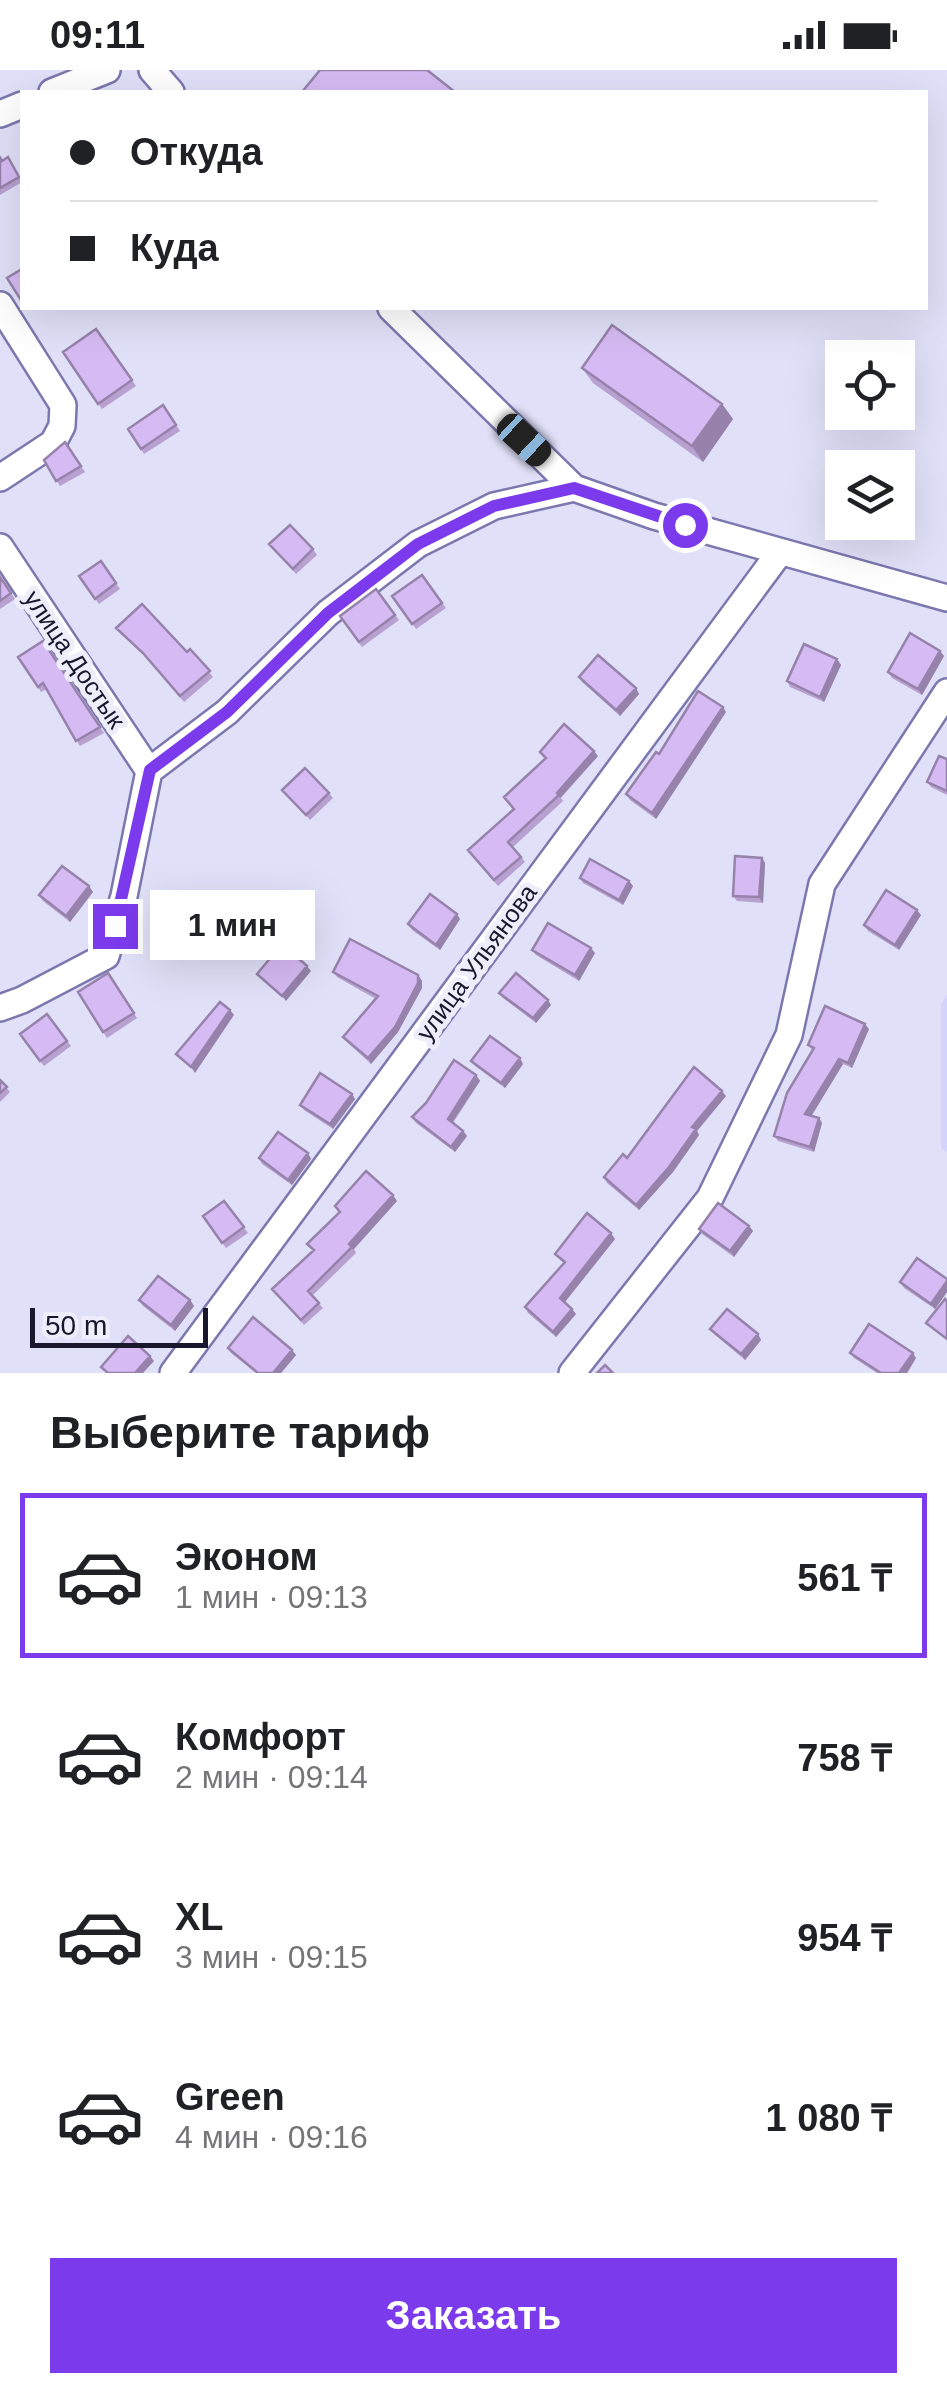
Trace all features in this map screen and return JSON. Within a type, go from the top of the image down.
[{"type":"street","points":[[57,90],[107,70]]},
{"type":"street","points":[[152,70],[169,90]]},
{"type":"street","points":[[0,305],[62,405],[62,426],[53,443],[0,478]]},
{"type":"street","points":[[392,310],[574,488],[654,516],[947,598]]},
{"type":"street","points":[[0,1008],[106,956],[124,896],[150,770],[227,712],[328,613],[418,544],[494,506],[574,488]]},
{"type":"street","name":"улица Достык","points":[[0,547],[150,770]]},
{"type":"street","name":"улица Ульянова","points":[[173,1373],[780,552]]},
{"type":"street","points":[[572,1373],[710,1198],[789,1035],[822,884],[947,692]]},
{"type":"shaded area","points":[[947,994],[947,1152],[941,1148],[941,1005]]},
{"type":"building","points":[[320,70],[427,70],[452,90],[304,90]]},
{"type":"building","points":[[8,157],[19,177],[0,188],[0,158],[2,161]]},
{"type":"building","points":[[20,270],[20,299],[7,278]]},
{"type":"building","points":[[612,325],[722,404],[692,446],[582,368]]},
{"type":"building","points":[[96,329],[132,380],[98,404],[63,352]]},
{"type":"building","points":[[163,405],[176,425],[141,449],[128,429]]},
{"type":"building","points":[[65,442],[81,466],[56,481],[44,460]]},
{"type":"building","points":[[290,525],[313,549],[293,569],[269,544]]},
{"type":"building","points":[[101,561],[116,583],[95,599],[79,576]]},
{"type":"building","points":[[422,575],[442,603],[412,624],[392,596]]},
{"type":"building","points":[[0,577],[11,593],[0,601]]},
{"type":"building","points":[[376,589],[395,615],[359,642],[340,616]]},
{"type":"building","points":[[142,604],[210,671],[180,696],[116,628]]},
{"type":"building","points":[[910,633],[940,651],[918,689],[888,672]]},
{"type":"building","points":[[43,641],[100,727],[76,741],[43,683],[38,687],[18,657]]},
{"type":"building","points":[[804,644],[837,659],[820,697],[787,681]]},
{"type":"building","points":[[598,655],[636,688],[616,710],[579,677]]},
{"type":"building","points":[[698,691],[723,707],[652,813],[626,794],[656,752],[659,754]]},
{"type":"building","points":[[564,724],[594,751],[559,795],[508,842],[521,857],[494,880],[468,850],[514,809],[504,797],[546,758],[540,752]]},
{"type":"building","points":[[939,756],[947,759],[947,791],[927,782]]},
{"type":"building","points":[[305,768],[329,793],[306,815],[282,790]]},
{"type":"building","points":[[735,856],[762,858],[759,897],[733,896]]},
{"type":"building","points":[[590,859],[629,881],[619,900],[580,878]]},
{"type":"building","points":[[62,866],[89,886],[66,916],[39,895]]},
{"type":"building","points":[[886,890],[917,910],[895,945],[864,925]]},
{"type":"building","points":[[430,894],[457,914],[436,945],[408,924]]},
{"type":"building","points":[[548,923],[591,948],[575,975],[532,950]]},
{"type":"building","points":[[350,939],[418,975],[418,983],[395,1027],[368,1058],[343,1037],[378,996],[333,972]]},
{"type":"building","points":[[282,944],[307,966],[282,996],[257,974]]},
{"type":"building","points":[[108,973],[134,1013],[103,1032],[78,992]]},
{"type":"building","points":[[516,973],[548,1000],[533,1018],[499,993]]},
{"type":"building","points":[[220,1002],[230,1010],[191,1067],[176,1054]]},
{"type":"building","points":[[825,1006],[865,1024],[848,1063],[839,1059],[805,1114],[819,1118],[810,1147],[774,1136],[787,1093],[814,1048],[808,1045]]},
{"type":"building","points":[[47,1014],[67,1041],[40,1061],[20,1034]]},
{"type":"building","points":[[490,1036],[520,1058],[501,1083],[471,1061]]},
{"type":"building","points":[[454,1060],[476,1075],[448,1119],[463,1131],[451,1147],[412,1117]]},
{"type":"building","points":[[694,1067],[722,1091],[692,1127],[696,1129],[669,1167],[636,1205],[604,1177],[623,1154],[627,1158]]},
{"type":"building","points":[[320,1073],[352,1094],[330,1124],[300,1105]]},
{"type":"building","points":[[278,1132],[308,1153],[288,1180],[259,1158]]},
{"type":"building","points":[[366,1171],[393,1195],[349,1244],[352,1247],[308,1291],[319,1303],[301,1320],[272,1289],[314,1250],[307,1244],[340,1212],[335,1206]]},
{"type":"building","points":[[224,1201],[244,1227],[222,1243],[203,1216]]},
{"type":"building","points":[[718,1203],[749,1226],[730,1251],[699,1229]]},
{"type":"building","points":[[587,1213],[611,1233],[560,1298],[572,1309],[553,1332],[525,1307],[565,1262],[555,1254]]},
{"type":"building","points":[[917,1258],[947,1279],[931,1304],[900,1282]]},
{"type":"building","points":[[158,1276],[190,1300],[171,1325],[139,1300]]},
{"type":"building","points":[[947,1301],[947,1339],[926,1323]]},
{"type":"building","points":[[727,1309],[758,1334],[741,1354],[710,1329]]},
{"type":"building","points":[[253,1317],[292,1350],[273,1373],[258,1373],[228,1348]]},
{"type":"building","points":[[869,1324],[913,1353],[899,1373],[881,1373],[850,1353]]},
{"type":"building","points":[[128,1336],[150,1356],[135,1373],[108,1373],[101,1367]]},
{"type":"building","points":[[605,1365],[613,1373],[597,1373]]},
{"type":"route","points":[[115,926],[150,770],[227,712],[328,613],[418,544],[494,506],[574,488],[685,525]]}]
